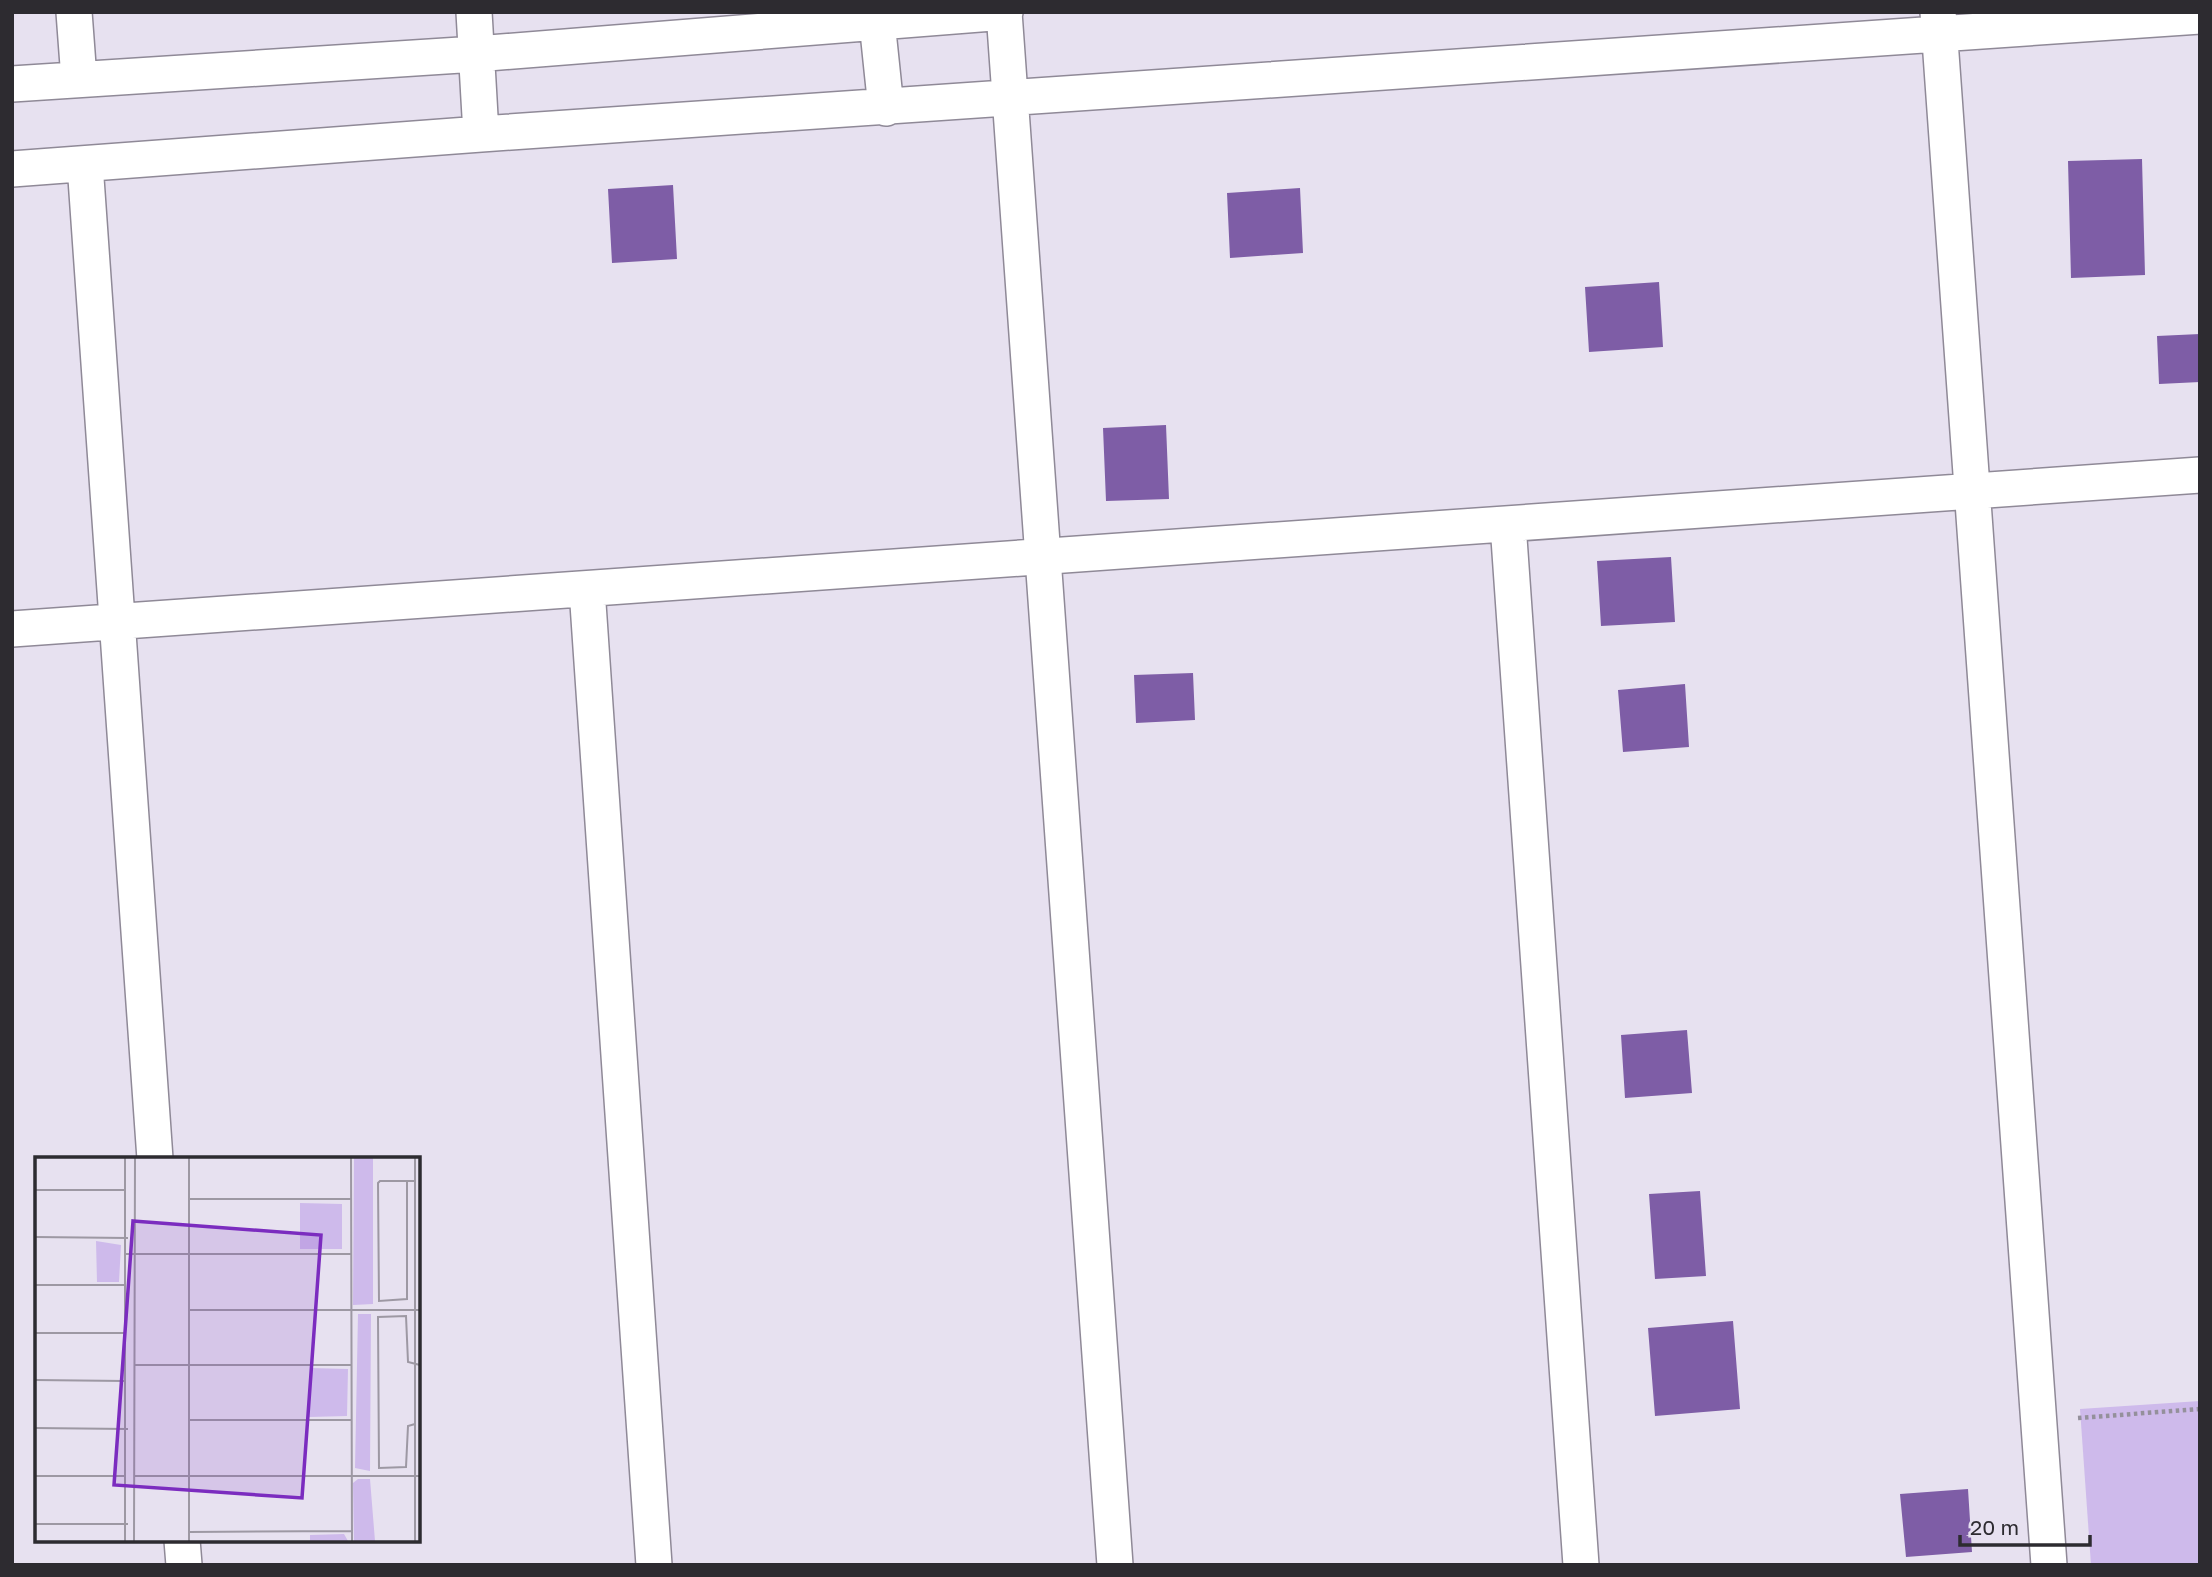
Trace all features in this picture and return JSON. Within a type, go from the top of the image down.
[{"type":"street","points":[[74,12],[79,79]]},
{"type":"street","points":[[474,12],[481,134]]},
{"type":"street","points":[[12,84],[476,54],[876,17],[1005,12],[1115,1565]]},
{"type":"street","points":[[12,169],[1010,99],[1939,24],[2200,16]]},
{"type":"street","points":[[876,17],[886,108]]},
{"type":"street","points":[[1939,24],[2049,1565]]},
{"type":"street","points":[[85,164],[155,1157]]},
{"type":"street","points":[[12,629],[2200,475]]},
{"type":"street","points":[[1508,524],[1581,1565]]},
{"type":"street","points":[[587,589],[654,1565]]},
{"type":"street","points":[[182,1542],[184,1565]]},
{"type":"path","points":[[2039,1421],[2200,1409]]},
{"type":"shaded area","points":[[2200,1401],[2200,1565],[2091,1565],[2080,1409]]},
{"type":"building","points":[[2142,159],[2145,275],[2071,278],[2068,161]]},
{"type":"building","points":[[673,185],[677,259],[612,263],[608,189]]},
{"type":"building","points":[[1300,188],[1303,253],[1230,258],[1227,193]]},
{"type":"building","points":[[1659,282],[1663,347],[1589,352],[1585,287]]},
{"type":"building","points":[[2200,334],[2200,382],[2159,384],[2157,336]]},
{"type":"building","points":[[1166,425],[1169,499],[1106,501],[1103,428]]},
{"type":"building","points":[[1671,557],[1675,622],[1601,626],[1597,561]]},
{"type":"building","points":[[1193,673],[1195,720],[1136,723],[1134,675]]},
{"type":"building","points":[[1685,684],[1689,747],[1623,752],[1618,690]]},
{"type":"building","points":[[1687,1030],[1692,1093],[1625,1098],[1621,1035]]},
{"type":"building","points":[[1700,1191],[1706,1276],[1655,1279],[1649,1194]]},
{"type":"building","points":[[1733,1321],[1740,1409],[1655,1416],[1648,1328]]},
{"type":"building","points":[[1968,1489],[1972,1552],[1906,1557],[1900,1494]]}]
